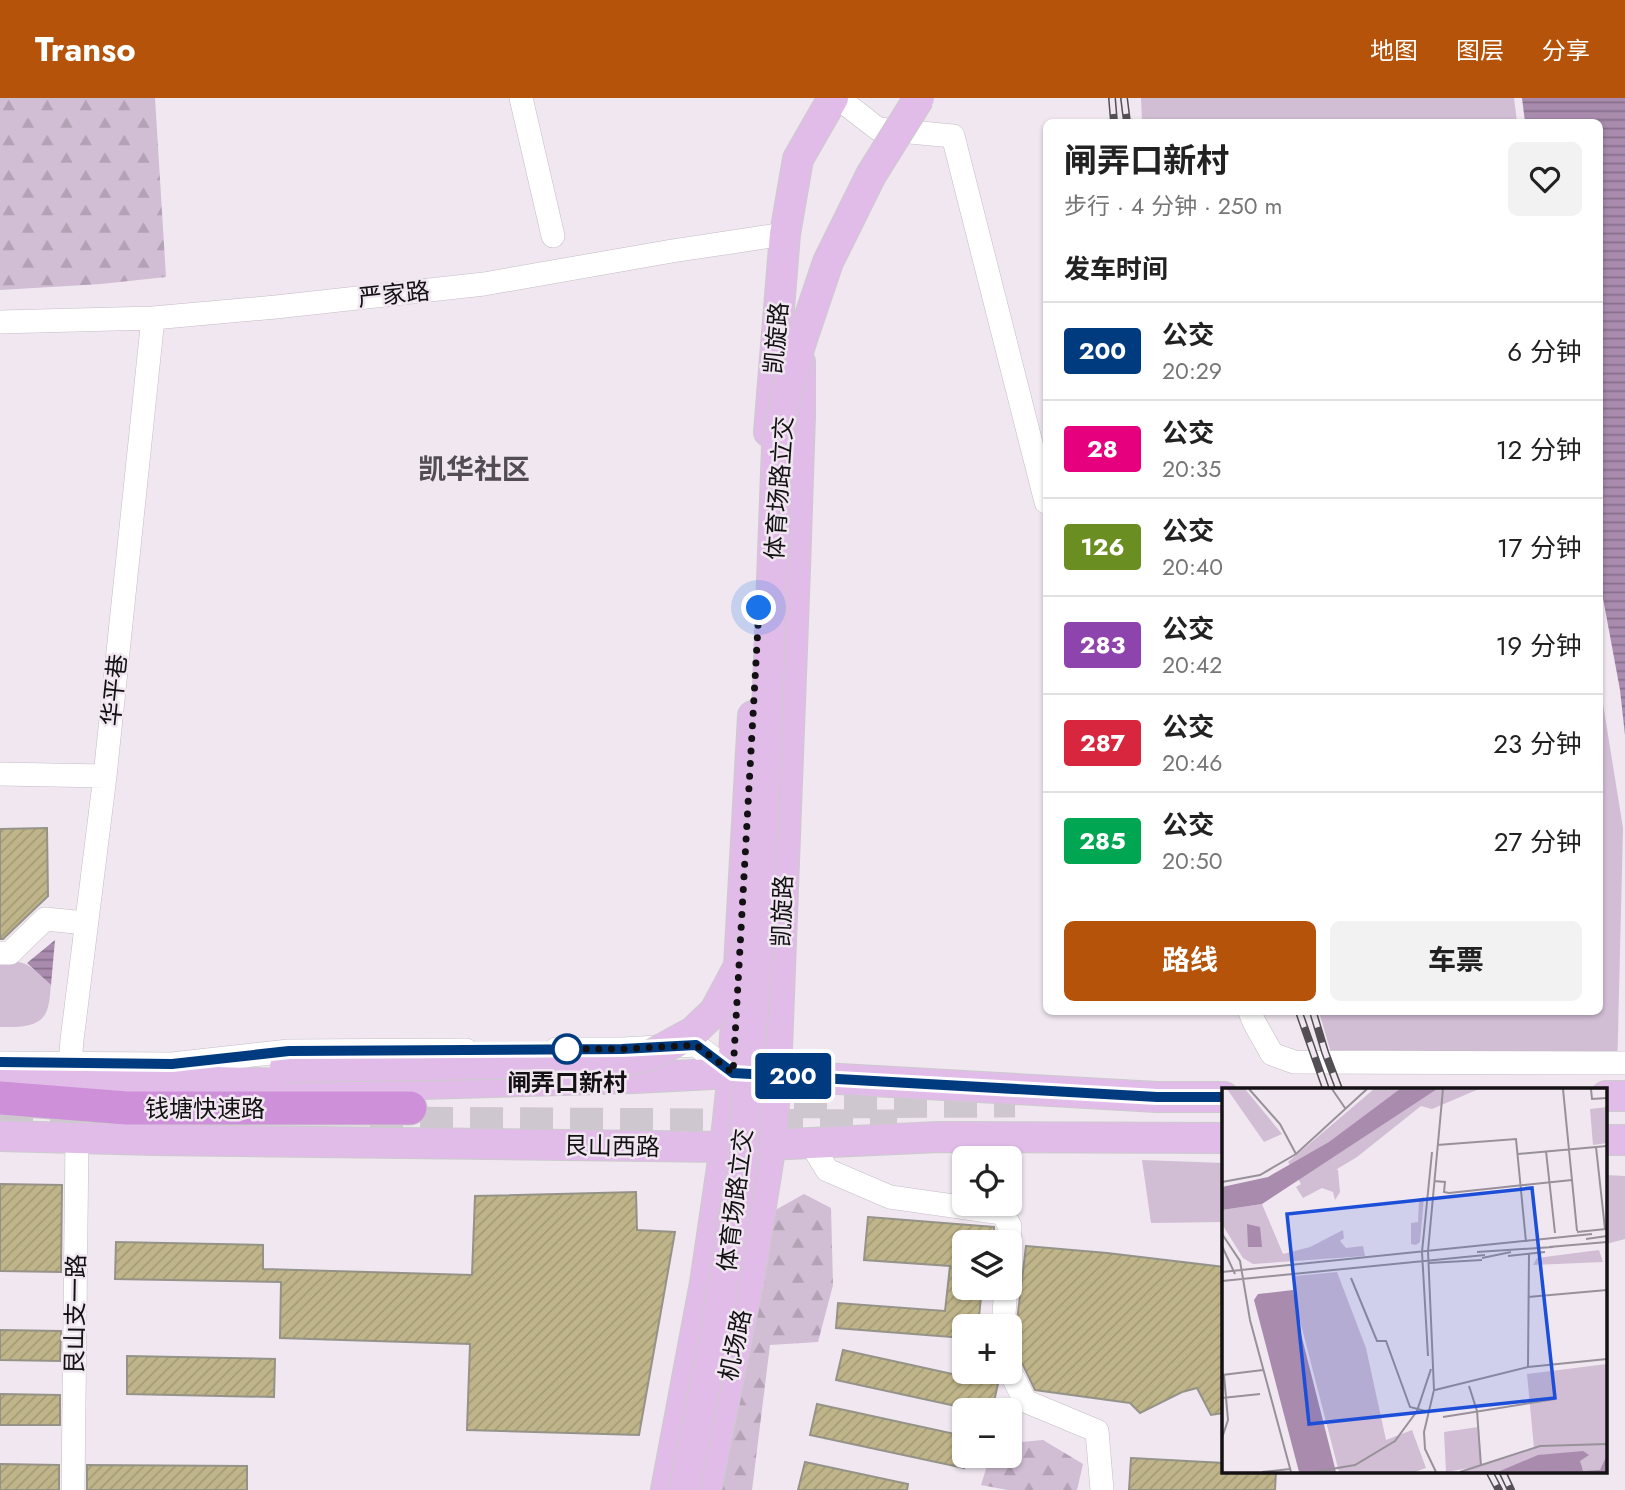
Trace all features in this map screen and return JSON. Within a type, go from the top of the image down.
[{"type":"highway","name":"钱塘快速路","points":[[0,1098],[127,1108],[410,1108]]},
{"type":"main road","name":"凯旋路","points":[[725,1147],[733,1073],[772,386],[785,234],[798,159],[836,98]]},
{"type":"main road","name":"体育场路立交","points":[[684,1490],[714,1342],[741,1167],[759,929],[777,446],[787,390],[828,262],[871,175],[919,98]]},
{"type":"main road","name":"凯旋路","points":[[776,1075],[800,415],[798,159]]},
{"type":"main road","points":[[184,1081],[285,1067],[567,1063],[605,1065],[651,1055],[693,1032],[715,1012],[759,929]]},
{"type":"main road","points":[[0,1083],[184,1081],[351,1086],[733,1073],[1157,1097],[1222,1097]]},
{"type":"main road","name":"机场路","points":[[706,1490],[750,1274],[771,1144],[776,1075]]},
{"type":"main road","name":"艮山西路","points":[[0,1136],[725,1147],[939,1137],[1222,1138]]},
{"type":"main road","name":"机场路","points":[[666,1490],[705,1283],[725,1147]]},
{"type":"street","points":[[521,98],[553,236]]},
{"type":"street","points":[[836,98],[878,129],[953,136],[1043,490]]},
{"type":"street","name":"严家路","points":[[0,322],[153,318],[484,284],[785,234]]},
{"type":"street","name":"华平巷","points":[[70,1063],[105,776],[153,318]]},
{"type":"street","points":[[0,774],[105,776]]},
{"type":"street","points":[[0,953],[10,953],[45,919],[86,923]]},
{"type":"street","points":[[1252,1017],[1272,1054],[1294,1062],[1625,1063]]},
{"type":"street","points":[[0,1062],[172,1064],[289,1051],[610,1049],[696,1045],[733,1073]]},
{"type":"street","name":"艮山支一路","points":[[73,1490],[77,1138]]},
{"type":"street","points":[[810,1142],[827,1170],[890,1196],[1003,1213],[1010,1230]]},
{"type":"street","points":[[1016,1384],[1025,1401],[1097,1431],[1102,1490]]},
{"type":"green space","points":[[0,98],[155,98],[166,277],[0,290]]},
{"type":"green space","points":[[1141,98],[1514,98],[1517,119],[1142,119]]},
{"type":"green space","points":[[1603,704],[1623,828],[1617,1074],[1337,1073],[1320,1015],[1603,1015]]},
{"type":"green space","points":[[0,960],[23,963],[51,985],[45,1014],[35,1023],[0,1027]]},
{"type":"green space","points":[[1142,1160],[1222,1163],[1222,1222],[1151,1223]]},
{"type":"green space","points":[[1608,1175],[1625,1176],[1625,1239],[1608,1243]]},
{"type":"green space","points":[[804,1194],[831,1208],[833,1285],[818,1342],[770,1345],[752,1490],[719,1490],[770,1213]]},
{"type":"green space","points":[[1043,1440],[1083,1464],[1077,1490],[1008,1490],[981,1485],[986,1468],[1022,1468],[1022,1442]]},
{"type":"shaded area","points":[[1522,98],[1625,98],[1625,735],[1620,690],[1603,598],[1603,119],[1525,119]]},
{"type":"shaded area","points":[[55,940],[51,985],[27,963]]},
{"type":"building","points":[[47,828],[48,896],[0,939],[0,829]]},
{"type":"building","points":[[0,1184],[62,1185],[61,1272],[0,1271]]},
{"type":"building","points":[[636,1192],[637,1230],[675,1232],[639,1435],[467,1430],[470,1344],[280,1338],[281,1282],[115,1279],[116,1242],[263,1245],[263,1269],[472,1275],[475,1196]]},
{"type":"building","points":[[868,1217],[994,1227],[994,1230],[952,1230],[952,1300],[981,1300],[979,1314],[952,1314],[952,1337],[836,1328],[838,1303],[945,1311],[950,1266],[864,1260]]},
{"type":"building","points":[[1026,1246],[1222,1267],[1222,1413],[1211,1415],[1197,1388],[1182,1392],[1140,1413],[1130,1403],[1035,1390],[1023,1365],[1022,1314],[1018,1314],[1019,1300],[1022,1300]]},
{"type":"building","points":[[0,1330],[61,1331],[60,1361],[0,1360]]},
{"type":"building","points":[[843,1350],[952,1374],[952,1384],[998,1384],[995,1398],[952,1398],[952,1405],[836,1380]]},
{"type":"building","points":[[127,1356],[275,1359],[274,1397],[127,1394]]},
{"type":"building","points":[[0,1394],[60,1395],[60,1425],[0,1425]]},
{"type":"building","points":[[817,1404],[952,1433],[952,1465],[810,1435]]},
{"type":"building","points":[[1131,1458],[1222,1463],[1222,1472],[1276,1472],[1275,1490],[1129,1490]]},
{"type":"building","points":[[805,1462],[908,1484],[907,1490],[798,1490]]},
{"type":"building","points":[[0,1464],[59,1465],[59,1490],[0,1490]]},
{"type":"building","points":[[87,1465],[247,1466],[247,1490],[87,1490]]},
{"type":"tunnel","points":[[744,1102],[1015,1101]]},
{"type":"tunnel","points":[[0,1121],[131,1122]]},
{"type":"tunnel","points":[[370,1123],[897,1126]]},
{"type":"railway","points":[[1112,98],[1114,119]]},
{"type":"railway","points":[[1124,98],[1127,119]]},
{"type":"railway","points":[[1300,1015],[1326,1088]]},
{"type":"railway","points":[[1314,1015],[1339,1088]]},
{"type":"railway","points":[[1490,1472],[1499,1490]]},
{"type":"railway","points":[[1502,1472],[1511,1490]]},
{"type":"bus line","name":"200","points":[[0,1062],[172,1064],[289,1051],[622,1049],[696,1045],[733,1073],[1157,1097],[1222,1097]]},
{"type":"place","name":"闸弄口新村","points":[[567,1049]]},
{"type":"district","name":"凯华社区","points":[[474,469]]},
{"type":"route","points":[[567,1049],[564,1049],[696,1045],[733,1073],[759,608]]}]
